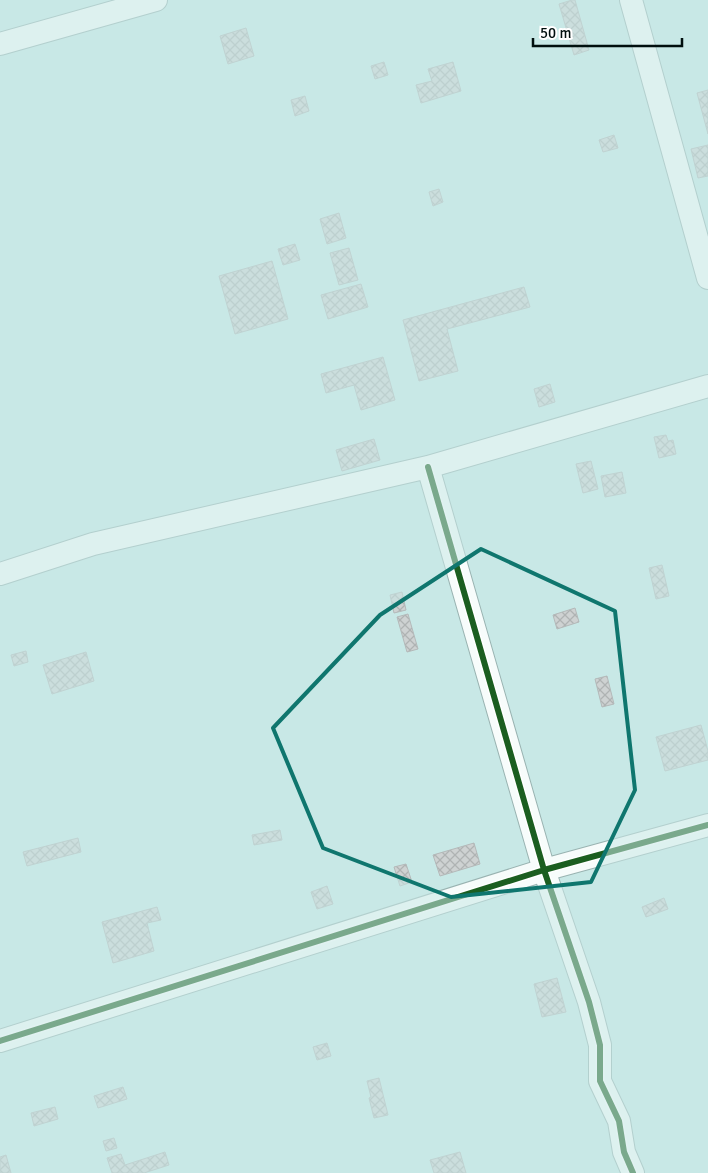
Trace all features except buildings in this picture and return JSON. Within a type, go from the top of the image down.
[{"type":"street","points":[[0,44],[156,0]]},
{"type":"street","points":[[631,0],[708,278]]},
{"type":"street","points":[[0,574],[93,544],[428,467],[708,386]]},
{"type":"street","points":[[428,467],[544,870],[589,1002],[600,1045],[600,1081],[619,1121],[624,1152],[633,1173]]},
{"type":"street","points":[[0,1041],[544,870],[708,825]]},
{"type":"highlighted area","points":[[481,549],[615,611],[635,790],[591,882],[451,897],[323,848],[273,728],[380,615]]},
{"type":"cycle path","points":[[428,467],[544,870],[589,1002],[600,1045],[600,1081],[619,1121],[624,1152],[633,1173]]},
{"type":"cycle path","points":[[0,1041],[544,870],[708,825]]}]
